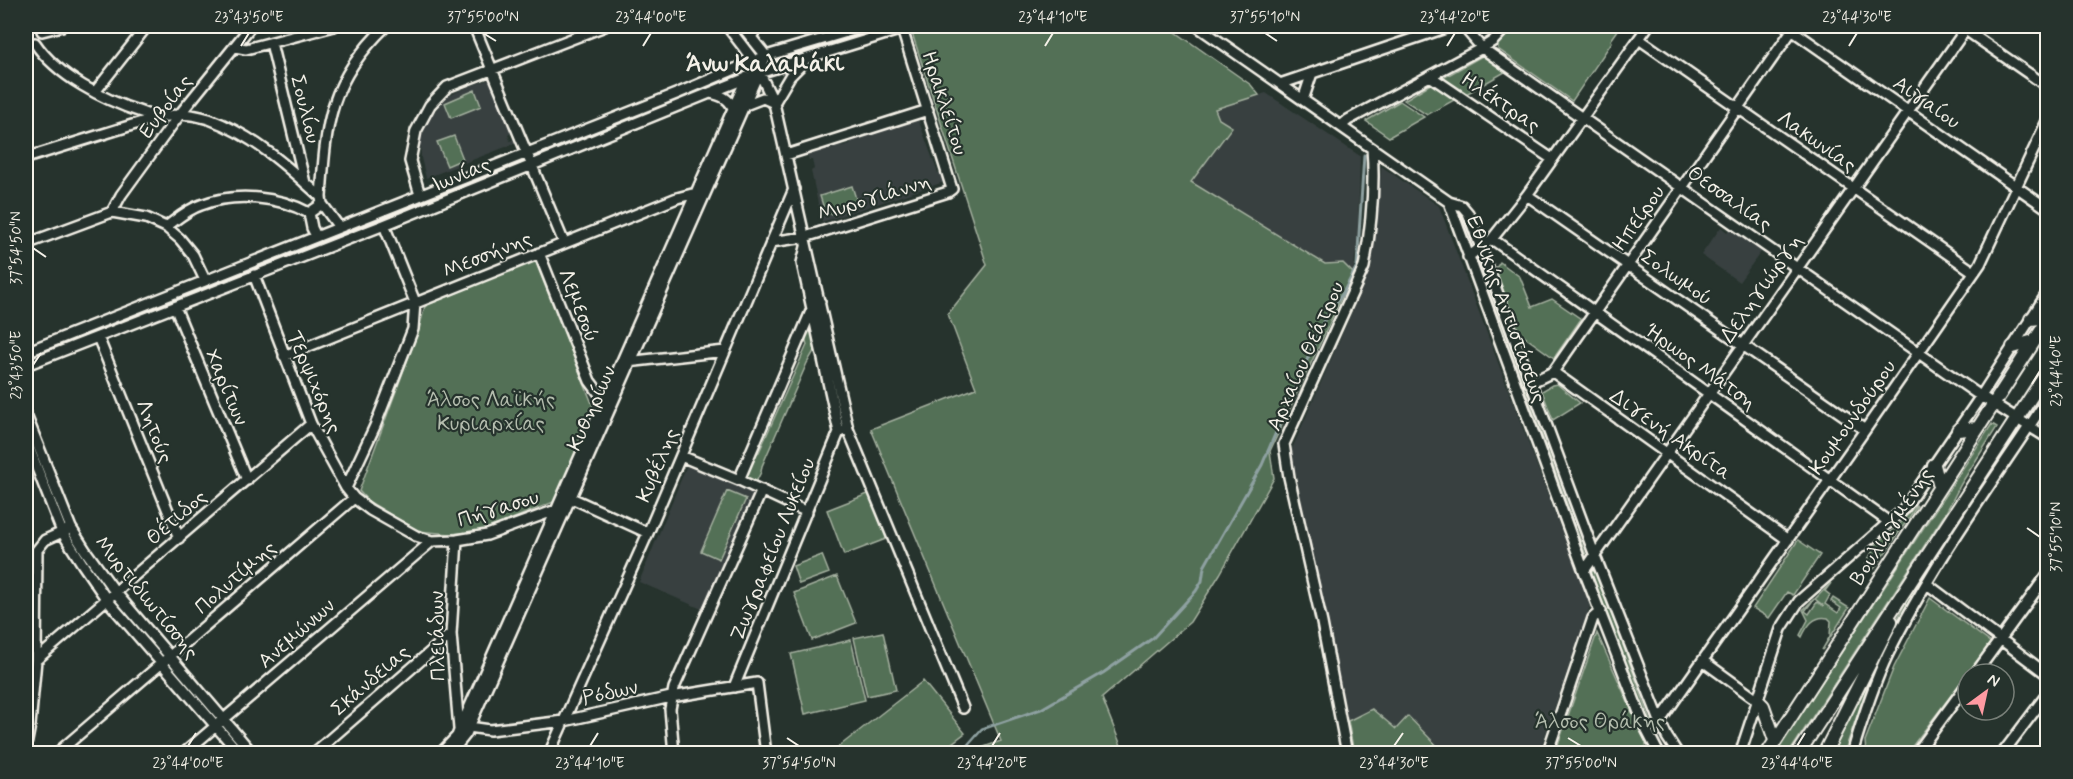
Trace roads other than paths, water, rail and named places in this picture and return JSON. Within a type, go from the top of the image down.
[{"type":"main road","points":[[2031,319],[2048,318]]},
{"type":"main road","name":"Βουλιαγμένης","points":[[1767,753],[2048,318]]},
{"type":"main road","points":[[2013,347],[2034,341]]},
{"type":"main road","points":[[1798,753],[2048,371]]},
{"type":"main road","points":[[1958,430],[1978,428]]},
{"type":"main road","points":[[1934,465],[1940,487]]},
{"type":"main road","points":[[1824,753],[1880,646],[1907,586]]},
{"type":"main road","points":[[1757,700],[1763,706],[1775,740]]},
{"type":"street","points":[[62,26],[44,28],[30,41],[58,67],[95,92],[117,104],[158,117]]},
{"type":"street","points":[[95,92],[147,26]]},
{"type":"street","name":"Ευβοίας","points":[[112,212],[121,195],[180,114],[252,26]]},
{"type":"street","points":[[235,47],[246,50],[334,26]]},
{"type":"street","points":[[309,213],[321,201],[327,128],[339,90],[353,63],[386,26]]},
{"type":"street","points":[[474,26],[564,243]]},
{"type":"street","points":[[420,195],[410,161],[416,131],[422,116],[439,94],[447,87],[605,26]]},
{"type":"street","points":[[727,26],[754,61],[774,103],[820,302],[843,431]]},
{"type":"street","points":[[742,26],[766,56]]},
{"type":"street","points":[[751,37],[758,26]]},
{"type":"street","name":"Ιωνίας","points":[[26,352],[766,56],[867,26]]},
{"type":"street","name":"Ιωνίας","points":[[26,365],[384,225],[746,78],[912,26]]},
{"type":"street","points":[[1197,26],[1449,202]]},
{"type":"street","points":[[1280,84],[1450,26]]},
{"type":"street","name":"Θεσσαλίας","points":[[1463,26],[1482,48],[1981,396],[2048,438]]},
{"type":"street","points":[[1341,126],[1348,120],[1482,48],[1493,41],[1507,26]]},
{"type":"street","points":[[1468,257],[1492,239],[1527,195],[1648,26]]},
{"type":"street","name":"Ηπείρου","points":[[1553,372],[1738,108],[1791,27]]},
{"type":"street","name":"Αιγαίου","points":[[1791,27],[2048,209]]},
{"type":"street","points":[[1965,27],[2048,87]]},
{"type":"street","name":"Δεληγιώργη","points":[[1584,572],[1710,395],[1965,27]]},
{"type":"street","name":"Ηρακλείτου","points":[[902,29],[952,189]]},
{"type":"street","name":"Λακωνίας","points":[[1639,39],[1974,272]]},
{"type":"street","name":"Σουλίου","points":[[271,44],[305,183]]},
{"type":"street","name":"Κυθηρίων","points":[[450,753],[469,727],[626,362],[700,195],[745,105],[766,56]]},
{"type":"street","points":[[774,103],[790,76],[810,58]]},
{"type":"street","name":"Κυθηρίων","points":[[700,195],[733,108],[754,61]]},
{"type":"street","points":[[1303,100],[1312,73]]},
{"type":"street","name":"Ηλέκτρας","points":[[1430,76],[1552,159]]},
{"type":"street","points":[[710,93],[723,96],[730,101],[733,108]]},
{"type":"street","points":[[745,105],[761,98],[774,103]]},
{"type":"street","points":[[786,155],[928,110]]},
{"type":"street","points":[[26,158],[158,117],[180,114],[206,118],[234,130],[268,151],[305,183],[339,227]]},
{"type":"street","name":"Κουμουνδούρου","points":[[1659,721],[1866,430],[1974,272],[1983,258],[2048,119]]},
{"type":"street","name":"Αρχαίου Θεάτρου","points":[[1347,753],[1284,444],[1364,267],[1369,233],[1372,148]]},
{"type":"street","name":"Κυβέλης","points":[[549,753],[648,532],[794,189]]},
{"type":"street","name":"Μυρογιάννη","points":[[771,242],[806,241],[952,189]]},
{"type":"street","name":"Μεσσήνης","points":[[284,356],[564,243],[700,195]]},
{"type":"street","name":"Σολωμού","points":[[1527,195],[1866,430]]},
{"type":"street","points":[[166,227],[200,205],[244,197],[294,205],[309,213]]},
{"type":"street","name":"Εθνικής Αντιστάσεως","points":[[1449,202],[1462,206],[1468,213],[1479,248],[1659,721],[1678,753]]},
{"type":"street","name":"Εθνικής Αντιστάσεως","points":[[1449,202],[1584,572],[1644,725],[1657,750]]},
{"type":"street","points":[[26,231],[26,244],[112,212],[146,218],[166,227],[180,239],[193,255],[205,280]]},
{"type":"street","points":[[309,213],[316,236]]},
{"type":"street","points":[[346,488],[375,426],[413,329],[415,302],[384,225]]},
{"type":"street","name":"Ήρωος Μάτση","points":[[1492,239],[1890,522]]},
{"type":"street","points":[[806,241],[802,263],[843,431],[963,708]]},
{"type":"street","name":"Λεμεσού","points":[[539,253],[590,381],[606,398]]},
{"type":"street","name":"Τερψιχόρης","points":[[254,275],[311,424],[346,488],[354,498]]},
{"type":"street","points":[[1740,753],[1780,629],[1792,610],[1799,601],[1903,510],[1981,396],[2048,292]]},
{"type":"street","points":[[739,480],[812,309],[820,302]]},
{"type":"street","name":"Χαρίτων","points":[[175,307],[247,480]]},
{"type":"street","name":"Λητούς","points":[[98,337],[179,538]]},
{"type":"street","points":[[626,362],[725,351]]},
{"type":"street","name":"Κυθηρίων","points":[[440,753],[457,736],[556,510],[567,496],[606,398],[626,362]]},
{"type":"street","points":[[1530,382],[1553,372]]},
{"type":"street","name":"Διγενή Ακρίτα","points":[[1553,372],[1788,540]]},
{"type":"street","points":[[1852,753],[1882,666],[1927,584],[1943,556],[2048,398]]},
{"type":"street","name":"Μυρτιδιωτίσσης","points":[[26,415],[66,530],[170,657],[220,722],[240,753]]},
{"type":"street","name":"Θέτιδος","points":[[36,660],[311,424]]},
{"type":"street","name":"Ζωγραφείου Λυκείου","points":[[734,687],[843,431]]},
{"type":"street","name":"Μυρτιδιωτίσσης","points":[[26,440],[30,466],[107,600],[162,663],[253,753]]},
{"type":"street","points":[[681,456],[762,490],[807,512]]},
{"type":"street","points":[[674,753],[671,697],[762,490]]},
{"type":"street","points":[[567,496],[648,532]]},
{"type":"street","name":"Πήγασου","points":[[354,498],[401,528],[432,541],[487,535],[556,510]]},
{"type":"street","name":"Πολυτίμης","points":[[56,753],[354,498]]},
{"type":"street","points":[[26,746],[36,660],[37,550],[45,540],[66,530]]},
{"type":"street","name":"Πλειάδων","points":[[457,540],[451,634],[459,731]]},
{"type":"street","name":"Ανεμώνων","points":[[183,753],[432,541]]},
{"type":"street","points":[[1984,662],[2048,574]]},
{"type":"street","points":[[1927,584],[2048,675]]},
{"type":"street","points":[[1547,753],[1593,618],[1601,611]]},
{"type":"street","points":[[26,635],[37,631]]},
{"type":"street","name":"Σκάνδειας","points":[[313,753],[451,634]]},
{"type":"street","points":[[1702,661],[1757,700]]},
{"type":"street","name":"Ρόδων","points":[[469,727],[490,730],[564,721],[671,697],[757,683],[766,753]]},
{"type":"street","points":[[2002,753],[2048,693]]},
{"type":"street","points":[[1916,753],[1956,699]]},
{"type":"street","points":[[1646,753],[1657,750],[1667,737]]},
{"type":"waterway","points":[[960,754],[982,729],[1041,709],[1103,673],[1153,638],[1196,591],[1202,581],[1204,567],[1262,465],[1325,318],[1343,293],[1357,266],[1364,155]]},
{"type":"district","name":"Άνω Καλαμάκι","points":[[765,63]]},
{"type":"park label","name":"Άλσος Λαϊκής Κυριαρχίας","points":[[491,411]]},
{"type":"park label","name":"Άλσος Θράκης","points":[[1600,721]]}]
